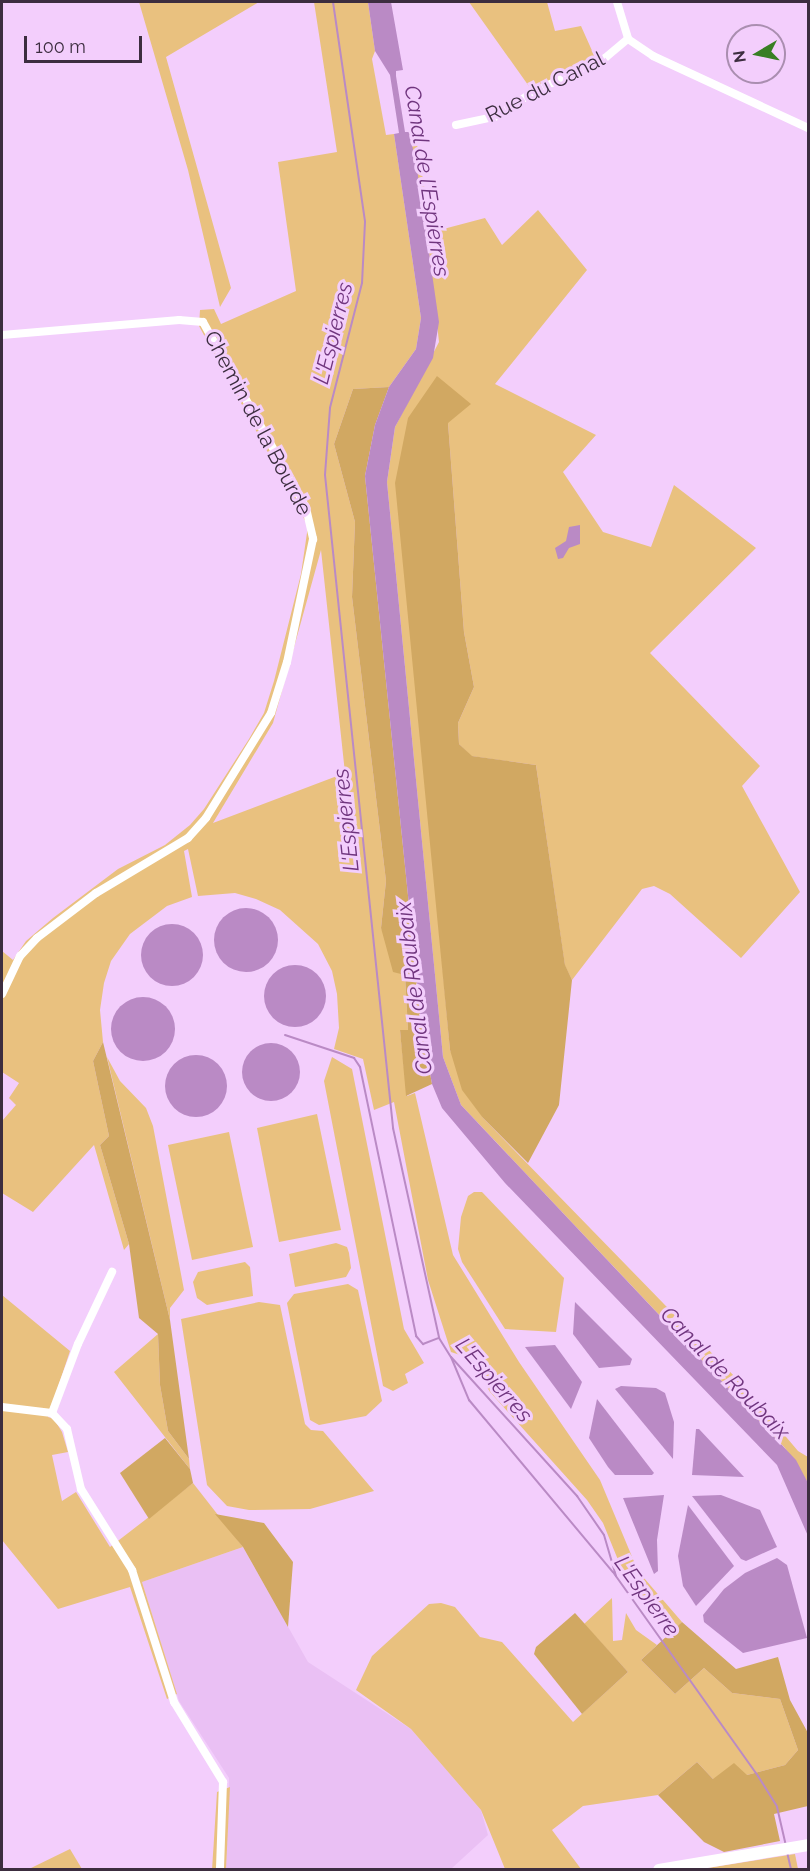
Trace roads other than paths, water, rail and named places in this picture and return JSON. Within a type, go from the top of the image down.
[{"type":"street","points":[[617,2],[628,39],[653,56],[808,128]]},
{"type":"street","name":"Rue du Canal","points":[[456,125],[495,117],[533,92],[605,58],[628,39]]},
{"type":"street","name":"Chemin de la Bourde","points":[[2,335],[179,320],[203,322],[306,508],[313,531],[309,566],[271,713],[202,824],[183,841],[89,898],[31,943],[14,966],[2,994]]},
{"type":"street","points":[[52,1413],[78,1344],[112,1272]]},
{"type":"street","points":[[2,1407],[52,1413],[67,1429],[81,1489],[132,1570],[174,1702],[223,1782],[220,1869]]},
{"type":"street","points":[[659,1869],[808,1845]]},
{"type":"waterway","name":"L'Espierres","points":[[333,2],[365,222],[362,283],[330,408],[325,475],[393,1128],[439,1338],[451,1357],[577,1496],[604,1535],[616,1576]]},
{"type":"waterway","points":[[285,1035],[354,1058],[360,1067],[416,1336],[423,1344],[439,1338]]},
{"type":"waterway","name":"L'Espierre","points":[[451,1357],[469,1400],[613,1572],[758,1776],[777,1807],[785,1843]]},
{"type":"waterway","name":"L'Espierre","points":[[787,1852],[791,1870]]},
{"type":"water label","name":"Canal de l'Espierres","points":[[427,181]]},
{"type":"water label","name":"Canal de Roubaix","points":[[414,988]]},
{"type":"water label","name":"Canal de Roubaix","points":[[725,1373]]}]
